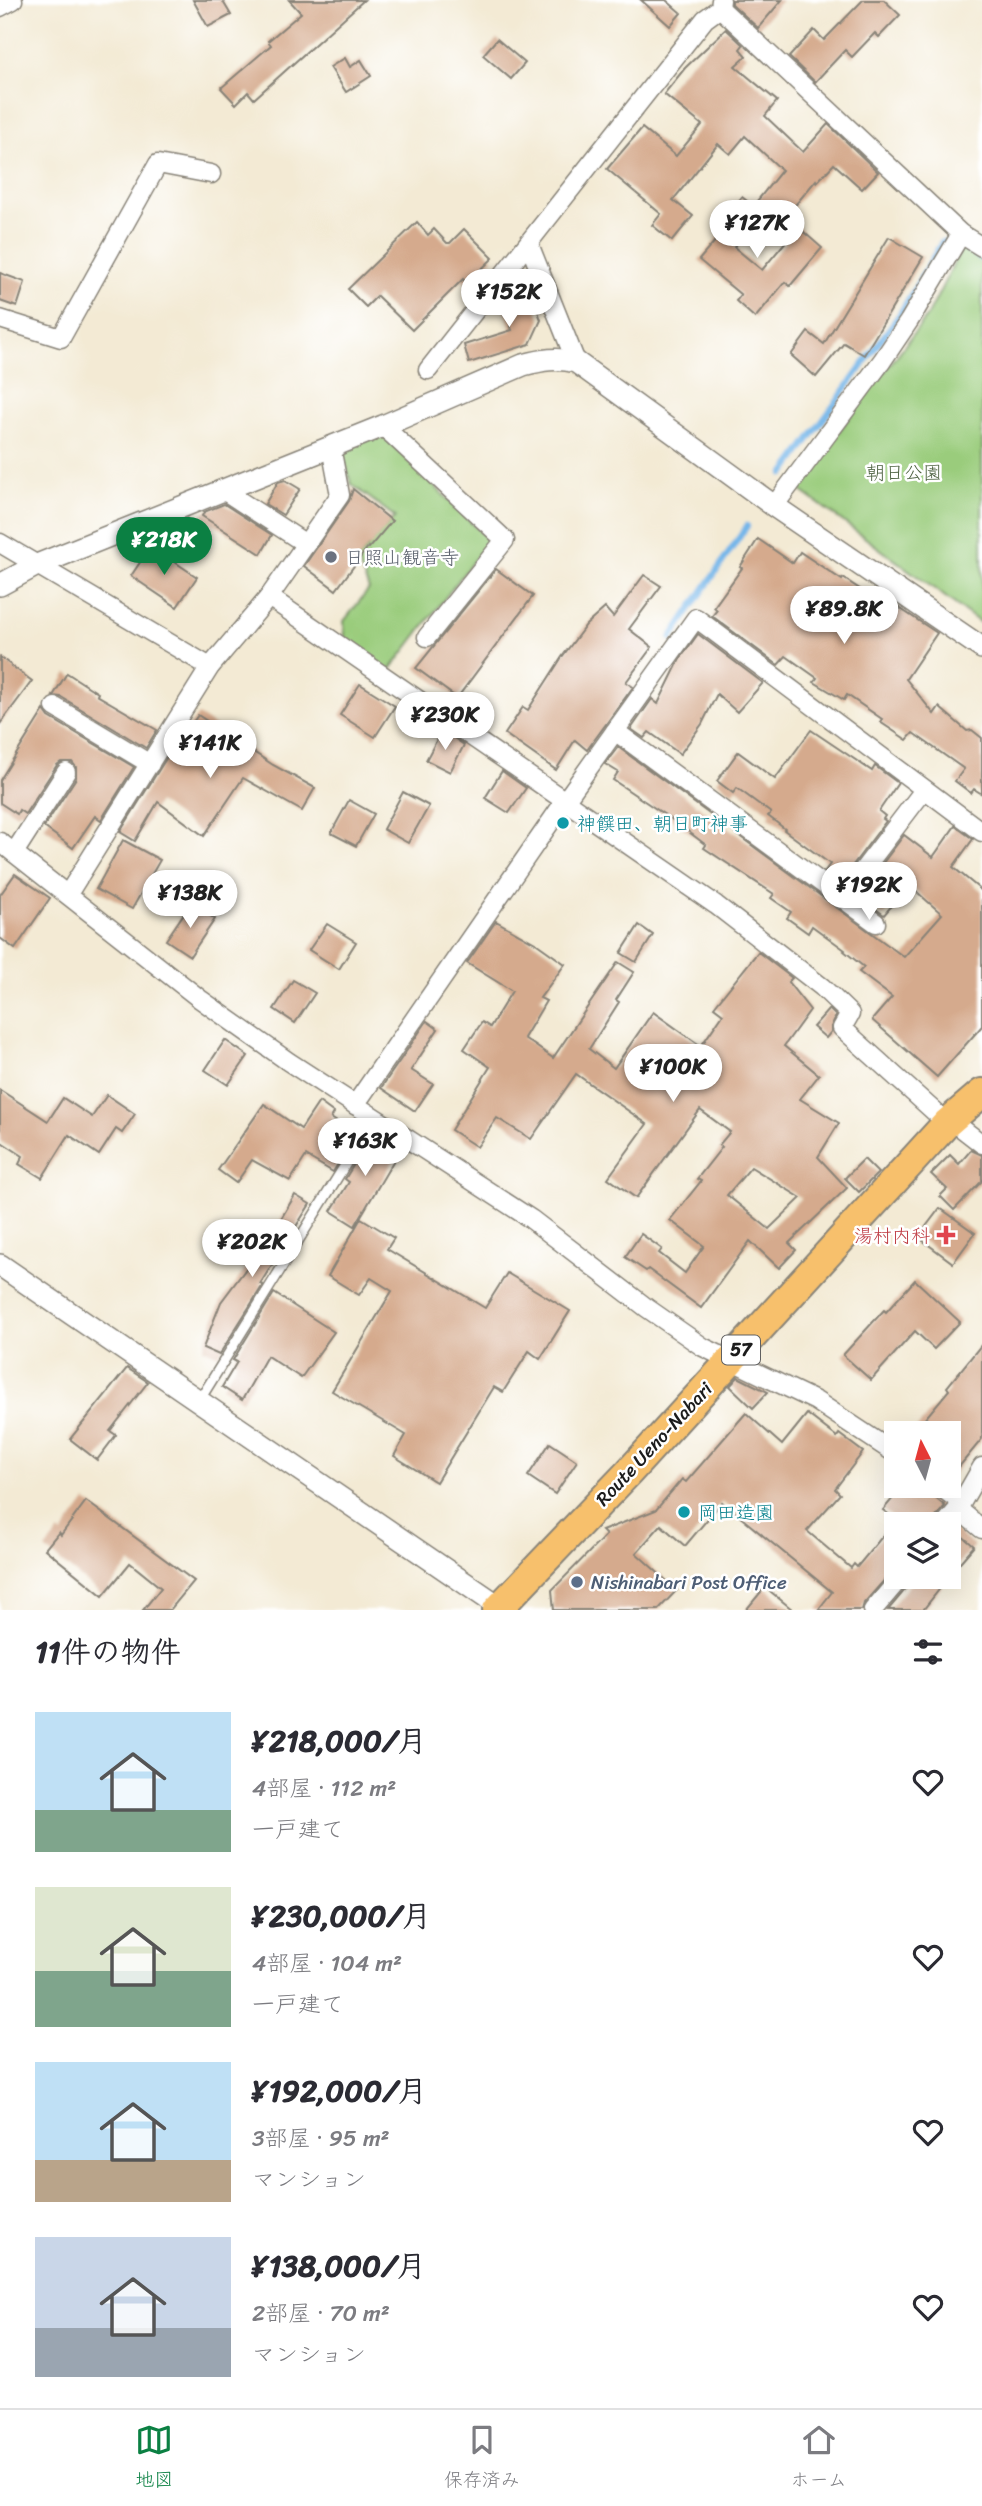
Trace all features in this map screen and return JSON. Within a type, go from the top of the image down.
[{"type":"main road","name":"Route Ueno-Nabari","points":[[500,1609],[949,1122],[982,1093]]},
{"type":"street","points":[[0,7],[13,0]]},
{"type":"street","points":[[428,370],[705,19],[721,4],[957,241],[982,247]]},
{"type":"street","points":[[0,319],[61,338],[158,164],[211,174]]},
{"type":"street","points":[[774,506],[882,361],[957,241]]},
{"type":"street","points":[[529,244],[576,362]]},
{"type":"street","points":[[0,585],[37,565],[383,426],[523,365],[546,359],[562,359],[576,362],[774,506],[982,648]]},
{"type":"street","points":[[383,426],[505,540],[427,637]]},
{"type":"street","points":[[68,894],[210,667],[269,597],[340,495],[331,447]]},
{"type":"street","points":[[223,490],[306,544]]},
{"type":"street","points":[[0,544],[210,667]]},
{"type":"street","points":[[269,597],[716,905],[822,987],[850,1014],[842,1028],[949,1122],[982,1144]]},
{"type":"street","points":[[355,1105],[565,801],[696,618],[924,790],[981,828]]},
{"type":"street","points":[[55,707],[150,764]]},
{"type":"street","points":[[615,731],[876,923]]},
{"type":"street","points":[[66,772],[7,847],[200,999],[355,1105],[531,1219],[669,1324],[704,1347],[816,1401],[884,1446]]},
{"type":"street","points":[[842,899],[924,790]]},
{"type":"street","points":[[0,1265],[500,1609]]},
{"type":"street","points":[[954,1512],[982,1468]]},
{"type":"street","points":[[952,1498],[982,1529]]},
{"type":"street","points":[[873,1610],[891,1589]]},
{"type":"lane","points":[[198,1402],[368,1128],[378,1120]]},
{"type":"green space","name":"朝日公園","points":[[962,247],[982,262],[982,624],[796,487],[928,315]]},
{"type":"green space","points":[[381,433],[489,540],[388,673],[345,639],[344,621],[369,589],[357,560],[395,517],[351,484],[341,447]]},
{"type":"building","points":[[193,0],[222,0],[231,15],[208,27]]},
{"type":"building","points":[[289,0],[364,0],[254,99],[248,92],[236,104],[221,88],[271,45],[268,41],[301,13]]},
{"type":"building","points":[[641,0],[666,0],[681,13],[670,26]]},
{"type":"building","points":[[732,0],[782,0],[758,28],[732,4]]},
{"type":"building","points":[[863,0],[884,0],[900,15],[879,37],[875,33],[852,57],[845,50],[815,82],[789,57],[814,30],[824,40]]},
{"type":"building","points":[[726,29],[743,45],[740,49],[746,56],[735,66],[777,101],[765,116],[803,152],[828,124],[878,172],[862,189],[834,164],[817,182],[816,180],[782,221],[757,201],[782,170],[745,136],[730,154],[718,144],[673,200],[693,216],[672,241],[652,225],[661,214],[607,169],[642,128],[676,156],[702,125],[664,94],[685,68]]},
{"type":"building","points":[[497,39],[525,63],[511,79],[483,55]]},
{"type":"building","points":[[345,58],[350,67],[361,60],[371,76],[346,92],[330,67]]},
{"type":"building","points":[[742,197],[762,213],[734,247],[762,270],[798,227],[822,248],[790,286],[785,282],[755,318],[736,301],[741,295],[699,260],[727,227],[721,222]]},
{"type":"building","points":[[417,222],[428,235],[434,229],[447,243],[464,229],[493,258],[467,283],[463,279],[412,330],[377,296],[366,307],[348,289]]},
{"type":"building","points":[[889,237],[923,257],[864,355],[844,343],[816,377],[791,355],[808,332],[824,344]]},
{"type":"building","points":[[0,273],[25,282],[17,307],[0,301]]},
{"type":"building","points":[[522,288],[527,306],[536,306],[541,320],[530,344],[469,363],[464,345],[512,330],[501,296]]},
{"type":"building","points":[[285,480],[300,489],[283,515],[265,504],[278,482]]},
{"type":"building","points":[[353,489],[392,521],[368,547],[336,590],[304,566],[349,501]]},
{"type":"building","points":[[224,504],[272,535],[261,554],[202,516],[204,512]]},
{"type":"building","points":[[758,539],[793,563],[800,552],[884,605],[887,600],[937,633],[906,679],[934,714],[939,707],[967,731],[972,730],[982,738],[982,794],[974,789],[971,793],[955,781],[964,769],[913,733],[907,740],[847,695],[844,700],[814,682],[817,678],[786,656],[778,665],[712,616],[717,610],[714,607],[742,568],[740,567]]},
{"type":"building","points":[[151,546],[197,577],[177,607],[131,576]]},
{"type":"building","points":[[496,569],[533,596],[457,698],[416,668]]},
{"type":"building","points":[[644,575],[661,586],[629,629],[652,647],[626,682],[633,687],[587,750],[575,740],[556,770],[505,734],[523,707],[528,710],[586,625],[605,608],[613,617]]},
{"type":"building","points":[[698,634],[763,683],[737,712],[717,694],[702,724],[680,754],[649,732],[644,738],[631,729],[652,699],[658,704],[680,659]]},
{"type":"building","points":[[0,657],[32,681],[0,724]]},
{"type":"building","points":[[67,673],[98,693],[97,695],[157,730],[146,748],[61,697],[53,696]]},
{"type":"building","points":[[360,684],[395,706],[375,737],[340,715]]},
{"type":"building","points":[[44,710],[49,717],[134,767],[101,820],[95,816],[73,848],[44,827],[76,778],[76,767],[72,762],[61,762],[57,765],[25,814],[19,810],[17,814],[0,803],[0,780]]},
{"type":"building","points":[[198,715],[273,765],[315,788],[302,811],[243,778],[204,836],[158,802],[135,841],[120,832],[177,741],[179,742]]},
{"type":"building","points":[[442,730],[464,745],[450,772],[426,760]]},
{"type":"building","points":[[811,730],[872,771],[875,766],[898,783],[879,811],[886,821],[840,882],[825,871],[830,864],[784,830],[768,816],[771,813],[737,788],[733,793],[717,781],[738,752],[775,779]]},
{"type":"building","points":[[618,747],[904,957],[942,914],[909,885],[884,915],[858,896],[904,835],[933,857],[955,826],[973,839],[953,867],[982,891],[982,1026],[937,1077],[872,1020],[892,997],[859,972],[864,967],[812,926],[808,933],[787,918],[791,912],[771,898],[774,894],[704,848],[706,845],[677,823],[613,780],[618,772],[605,764]]},
{"type":"building","points":[[502,771],[526,788],[509,813],[485,798]]},
{"type":"building","points":[[403,792],[429,806],[408,843],[383,829]]},
{"type":"building","points":[[349,800],[374,814],[356,846],[331,833]]},
{"type":"building","points":[[123,840],[160,860],[132,909],[96,889]]},
{"type":"building","points":[[15,874],[50,898],[15,949],[0,938],[0,895]]},
{"type":"building","points":[[191,903],[215,919],[190,956],[166,940]]},
{"type":"building","points":[[496,921],[537,944],[565,964],[540,998],[546,1001],[524,1038],[553,1058],[618,962],[634,972],[616,1000],[619,1002],[589,1049],[614,1068],[653,1012],[701,1046],[723,1014],[714,1007],[758,952],[792,978],[788,982],[810,1010],[784,1046],[819,1075],[800,1099],[839,1123],[818,1157],[847,1188],[789,1243],[796,1250],[779,1268],[750,1241],[701,1308],[648,1269],[646,1271],[625,1257],[641,1234],[662,1249],[659,1253],[685,1273],[704,1246],[670,1220],[701,1181],[697,1179],[730,1132],[700,1110],[636,1198],[608,1178],[647,1124],[576,1074],[531,1139],[497,1118],[477,1147],[451,1130],[490,1067],[464,1049],[482,1022],[490,1027],[512,991],[467,963]],"holes":[[[751,1167],[801,1198],[769,1229],[727,1195]]]},
{"type":"building","points":[[327,924],[356,942],[339,969],[309,950]]},
{"type":"building","points":[[639,925],[653,935],[636,962],[621,953]]},
{"type":"building","points":[[293,980],[315,993],[295,1023],[274,1009]]},
{"type":"building","points":[[829,1009],[836,1016],[826,1038],[813,1027]]},
{"type":"building","points":[[427,1021],[438,1029],[411,1070],[433,1084],[415,1111],[381,1088]]},
{"type":"building","points":[[225,1040],[248,1056],[228,1085],[205,1070]]},
{"type":"building","points":[[0,1090],[48,1121],[63,1098],[92,1117],[107,1095],[135,1114],[122,1133],[116,1129],[99,1155],[69,1135],[42,1178],[19,1164],[23,1156],[0,1141]]},
{"type":"building","points":[[319,1102],[334,1113],[331,1118],[356,1134],[333,1172],[306,1156],[290,1181],[252,1160],[236,1183],[218,1170],[264,1104],[301,1129]]},
{"type":"building","points":[[373,1133],[401,1148],[355,1226],[331,1211],[349,1182],[345,1179]]},
{"type":"building","points":[[971,1150],[982,1155],[982,1181],[954,1210],[940,1196],[947,1189],[931,1174],[950,1155],[959,1164]]},
{"type":"building","points":[[864,1159],[878,1173],[859,1192],[845,1178]]},
{"type":"building","points":[[295,1195],[310,1204],[260,1284],[263,1285],[219,1355],[203,1348],[221,1302],[272,1234]]},
{"type":"building","name":"湯村内科","points":[[940,1208],[975,1233],[953,1263],[918,1237]]},
{"type":"building","points":[[361,1218],[394,1238],[387,1249],[485,1308],[507,1273],[570,1311],[540,1359],[529,1351],[503,1392],[494,1387],[436,1482],[394,1456],[406,1435],[332,1391],[392,1291],[371,1278],[359,1295],[328,1276]]},
{"type":"building","points":[[915,1280],[960,1322],[934,1349],[915,1331],[871,1380],[843,1355]]},
{"type":"building","points":[[274,1293],[334,1332],[301,1378],[267,1356],[242,1400],[222,1387],[237,1362],[233,1360]]},
{"type":"building","points":[[982,1344],[982,1439],[961,1464],[961,1421],[923,1421],[949,1390],[947,1387]]},
{"type":"building","points":[[127,1368],[148,1382],[110,1431],[116,1435],[97,1460],[70,1439]]},
{"type":"building","points":[[738,1377],[768,1392],[753,1408],[730,1386]]},
{"type":"building","points":[[746,1413],[782,1445],[807,1414],[837,1437],[839,1434],[863,1452],[835,1489],[840,1494],[807,1531],[851,1568],[854,1564],[857,1567],[884,1534],[884,1580],[864,1603],[862,1610],[818,1610],[832,1592],[722,1502],[685,1546],[661,1525],[636,1553],[677,1590],[658,1610],[554,1610],[552,1590],[606,1535],[602,1531],[656,1510],[682,1479],[686,1482]]},
{"type":"building","points":[[550,1443],[577,1461],[555,1494],[528,1476]]},
{"type":"building","points":[[893,1498],[935,1498],[945,1506],[940,1512],[883,1510]]},
{"type":"building","points":[[86,1501],[194,1581],[170,1610],[143,1610],[161,1588],[130,1563],[103,1596],[45,1549],[59,1532],[61,1535]]},
{"type":"building","points":[[961,1535],[974,1546],[961,1561]]},
{"type":"building","points":[[765,1587],[793,1610],[746,1610]]},
{"type":"building","points":[[906,1589],[940,1589],[923,1610],[888,1610]]},
{"type":"waterway","points":[[784,474],[899,315],[942,242],[962,247],[982,259]]},
{"type":"waterway","points":[[671,638],[747,526]]},
{"type":"place","name":"日照山観音寺","points":[[331,557]]},
{"type":"place","name":"神饌田、朝日町神事","points":[[563,823]]},
{"type":"place","name":"湯村内科","points":[[946,1235]]},
{"type":"place","name":"岡田造園","points":[[684,1512]]},
{"type":"place","name":"Nishinabari Post Office","points":[[577,1582]]}]
